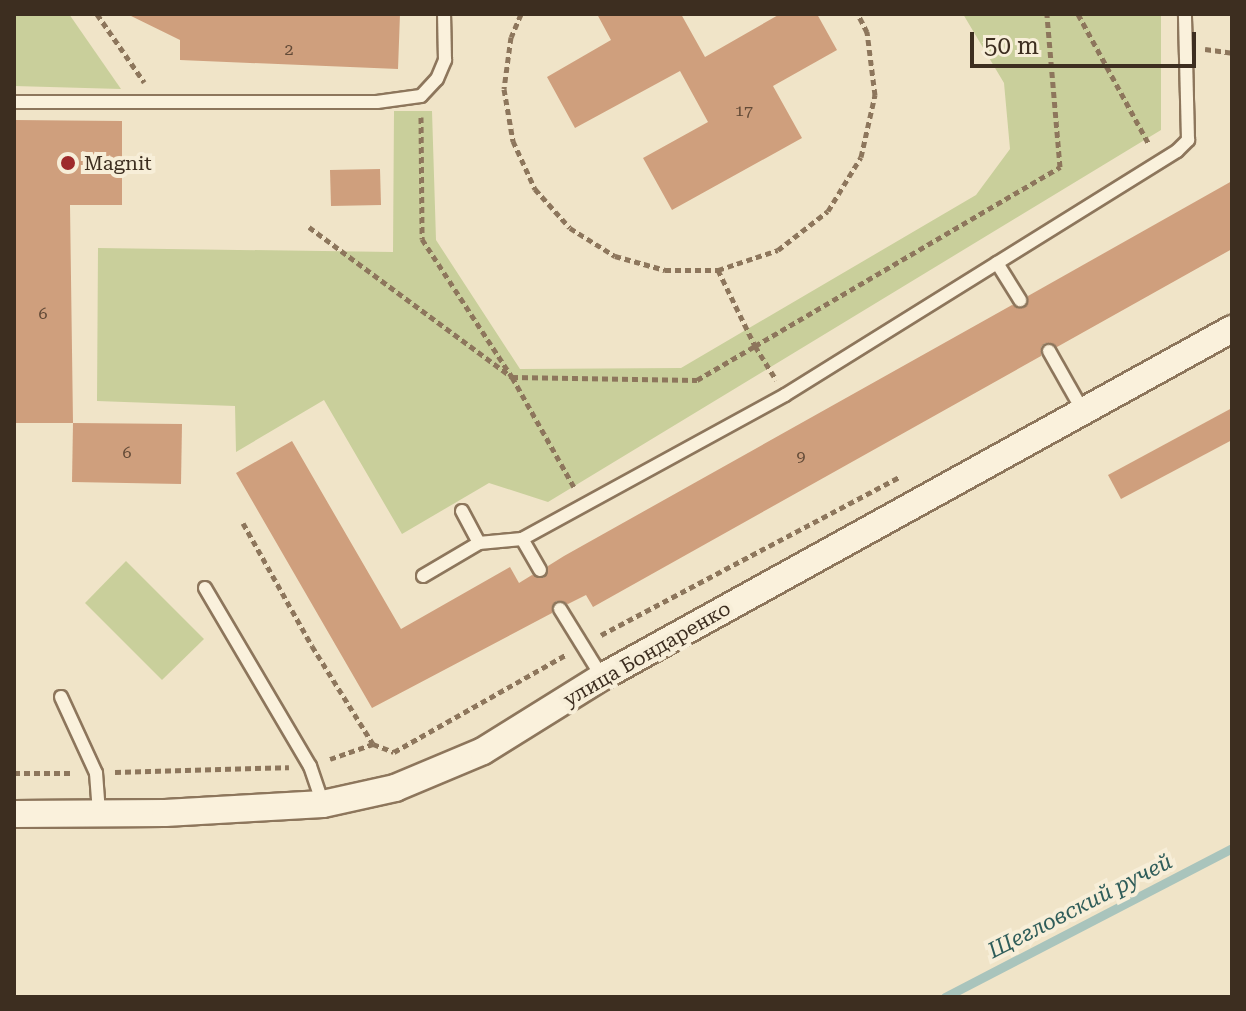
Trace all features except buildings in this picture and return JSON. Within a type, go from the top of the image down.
[{"type":"street","name":"улица Бондаренко","points":[[14,814],[323,804],[395,788],[483,751],[602,677],[1232,329]]},
{"type":"lane","points":[[14,102],[377,102],[421,96],[437,79],[445,60],[444,14]]},
{"type":"lane","points":[[423,576],[479,543],[522,539],[785,395],[1159,162],[1188,140],[1185,14]]},
{"type":"lane","points":[[997,263],[1020,300]]},
{"type":"lane","points":[[1049,351],[1083,411]]},
{"type":"lane","points":[[462,511],[479,543]]},
{"type":"lane","points":[[522,539],[540,570]]},
{"type":"lane","points":[[205,588],[310,766],[323,804]]},
{"type":"lane","points":[[560,609],[602,677]]},
{"type":"lane","points":[[61,697],[96,773],[99,813]]},
{"type":"path","points":[[97,14],[156,100]]},
{"type":"path","points":[[521,14],[511,37],[504,89],[513,141],[535,189],[570,228],[615,256],[665,270],[718,270],[778,250],[828,211],[861,157],[875,95],[867,32],[858,14]]},
{"type":"path","points":[[309,227],[512,377],[697,380],[1060,167],[1047,14]]},
{"type":"path","points":[[1078,14],[1159,162]]},
{"type":"path","points":[[421,96],[422,239],[512,377],[585,506]]},
{"type":"path","points":[[718,270],[755,346],[785,395]]},
{"type":"path","points":[[243,523],[312,646],[373,744],[394,752],[582,645],[903,476]]},
{"type":"path","points":[[14,773],[310,766],[373,744]]},
{"type":"green space","points":[[14,14],[69,14],[121,89],[14,86]]},
{"type":"green space","points":[[963,14],[1161,14],[1161,130],[548,502],[489,483],[402,534],[324,400],[236,452],[235,406],[97,401],[98,248],[393,252],[394,111],[432,111],[436,240],[520,369],[681,368],[976,195],[1010,149],[1004,83]]},
{"type":"green space","points":[[126,561],[204,639],[162,680],[85,603]]},
{"type":"waterway","name":"Щегловский ручей","points":[[945,997],[1232,848]]},
{"type":"place","name":"Magnit","points":[[68,163]]}]
